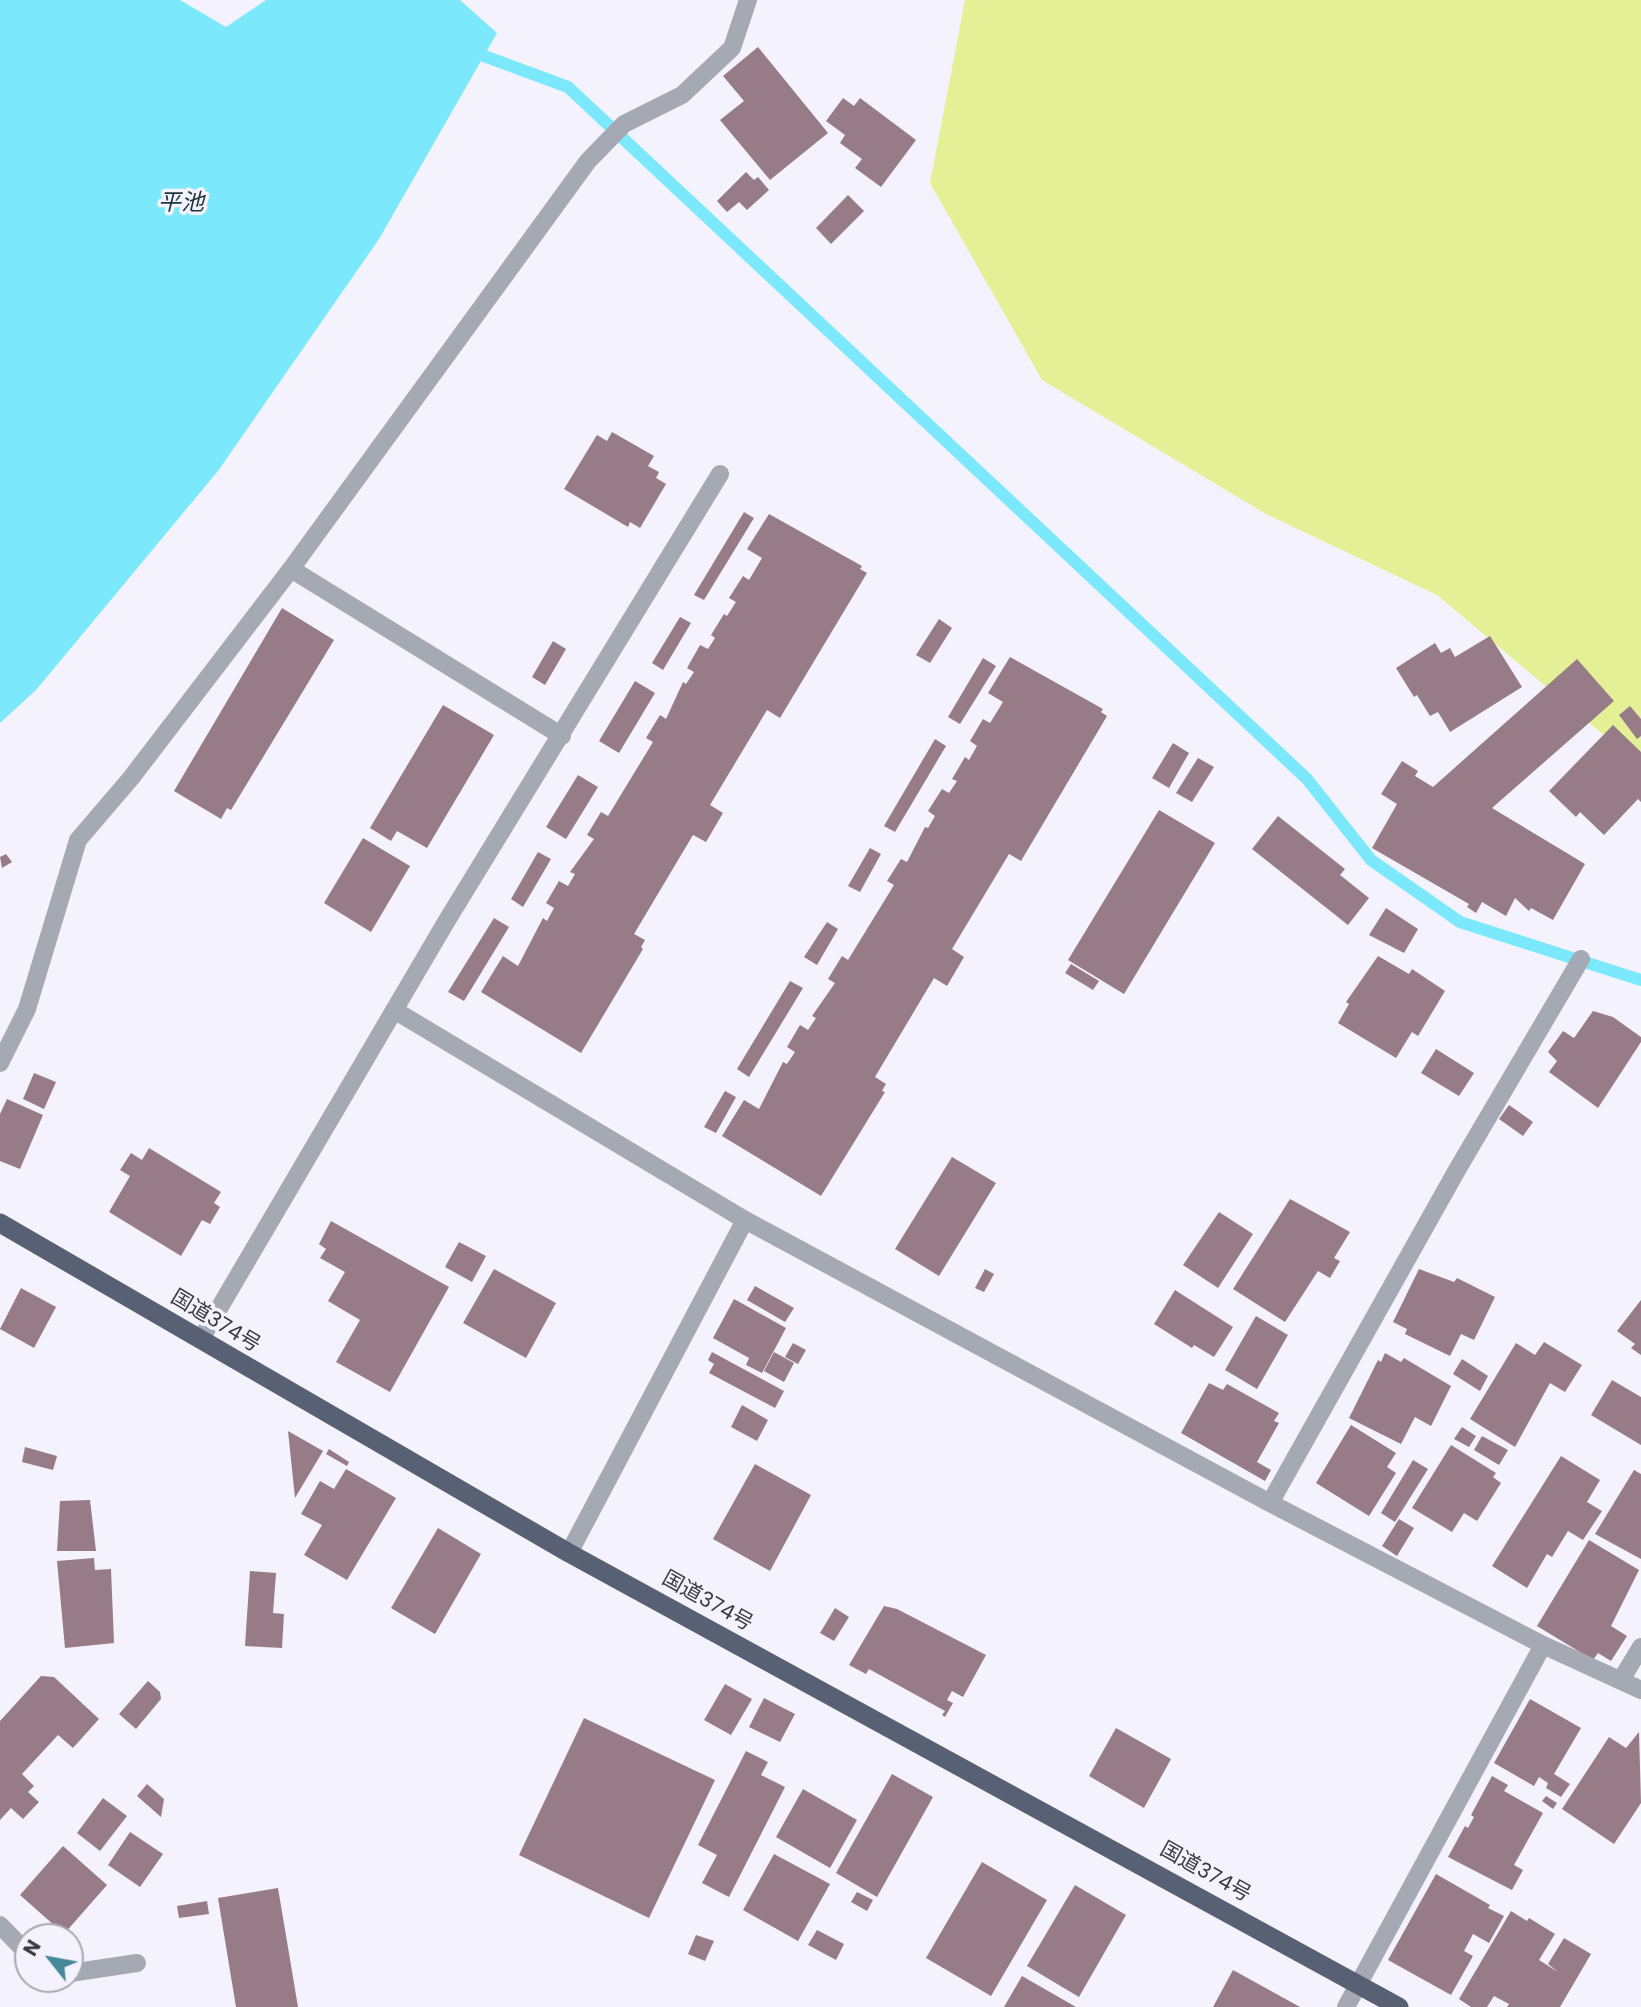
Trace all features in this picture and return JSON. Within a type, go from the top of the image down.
[{"type":"highway","name":"国道374号","points":[[0,1223],[201,1339],[271,1383],[569,1553],[1399,2007]]},
{"type":"street","points":[[0,1063],[27,1009],[78,840],[131,778],[291,569],[588,161],[624,124],[682,94],[732,48],[748,0]]},
{"type":"street","points":[[201,1339],[394,1010],[720,474]]},
{"type":"street","points":[[291,569],[562,736]]},
{"type":"street","points":[[1270,1503],[1457,1170],[1581,958]]},
{"type":"street","points":[[394,1010],[745,1220],[1270,1503],[1543,1645],[1641,1690]]},
{"type":"street","points":[[569,1553],[745,1220]]},
{"type":"street","points":[[1346,2007],[1543,1645]]},
{"type":"street","points":[[1620,1680],[1641,1647]]},
{"type":"street","points":[[0,1925],[14,1940]]},
{"type":"street","points":[[84,1971],[137,1963]]},
{"type":"green space","points":[[965,0],[1641,0],[1641,784],[1624,752],[1437,595],[1266,514],[1042,380],[930,183]]},
{"type":"water","name":"平池","points":[[0,0],[180,0],[226,27],[266,0],[460,0],[497,33],[379,239],[218,471],[36,690],[0,723]]},
{"type":"building","points":[[758,47],[828,133],[770,180],[720,120],[744,101],[723,76]]},
{"type":"building","points":[[843,98],[854,106],[860,98],[916,140],[881,187],[855,168],[862,159],[840,143],[845,135],[826,121]]},
{"type":"building","points":[[746,172],[754,180],[758,177],[769,190],[747,210],[739,202],[727,212],[717,201]]},
{"type":"building","points":[[848,195],[864,211],[831,244],[816,228]]},
{"type":"building","points":[[612,432],[654,456],[648,466],[659,472],[656,478],[666,484],[640,528],[630,522],[628,527],[564,489],[597,435],[607,441]]},
{"type":"building","points":[[744,512],[754,518],[704,600],[694,595]]},
{"type":"building","points":[[769,514],[862,566],[860,569],[867,573],[780,718],[767,710],[710,805],[723,813],[706,842],[693,835],[634,934],[645,940],[641,947],[643,949],[581,1053],[481,992],[503,956],[518,966],[543,918],[547,921],[554,908],[546,903],[559,881],[568,886],[575,874],[570,872],[594,839],[587,835],[601,812],[608,816],[653,742],[646,738],[660,715],[666,719],[683,682],[686,684],[694,672],[687,668],[700,645],[708,649],[715,638],[711,635],[724,614],[727,616],[736,602],[729,598],[743,576],[749,580],[762,558],[747,549]]},
{"type":"building","points":[[282,608],[334,640],[231,810],[227,808],[221,819],[174,791]]},
{"type":"building","points":[[680,617],[691,623],[663,670],[652,663]]},
{"type":"building","points":[[939,619],[952,628],[930,663],[916,655]]},
{"type":"building","points":[[1490,636],[1522,687],[1450,732],[1438,712],[1430,716],[1396,668],[1435,643],[1441,653],[1450,648],[1455,657]]},
{"type":"building","points":[[553,641],[566,649],[545,685],[532,677]]},
{"type":"building","points":[[1010,657],[1103,709],[1101,712],[1107,716],[1021,861],[1009,854],[952,949],[964,957],[947,986],[934,978],[875,1077],[886,1084],[882,1091],[885,1092],[821,1196],[722,1136],[744,1100],[759,1109],[783,1062],[787,1064],[795,1052],[787,1047],[800,1025],[808,1030],[816,1018],[812,1016],[835,983],[828,979],[842,956],[848,960],[894,885],[887,881],[901,859],[907,862],[925,827],[928,828],[935,816],[928,811],[942,789],[949,793],[957,781],[952,779],[965,757],[969,760],[977,746],[970,741],[983,719],[990,723],[1003,702],[988,693]]},
{"type":"building","points":[[983,658],[996,666],[960,724],[948,717]]},
{"type":"building","points":[[1577,659],[1614,701],[1492,808],[1585,864],[1553,920],[1531,908],[1529,911],[1515,898],[1506,916],[1482,902],[1476,913],[1467,907],[1469,904],[1372,848],[1397,804],[1381,794],[1402,761],[1418,771],[1415,776],[1433,787]]},
{"type":"building","points":[[635,681],[655,693],[619,753],[599,741]]},
{"type":"building","points":[[443,705],[494,735],[427,848],[397,831],[391,841],[370,828]]},
{"type":"building","points":[[1630,706],[1641,719],[1641,736],[1637,739],[1619,715]]},
{"type":"building","points":[[1613,725],[1641,752],[1641,802],[1638,799],[1604,835],[1580,812],[1576,817],[1549,791]]},
{"type":"building","points":[[935,739],[946,746],[895,832],[884,826]]},
{"type":"building","points":[[1173,743],[1189,753],[1169,788],[1152,778]]},
{"type":"building","points":[[1198,758],[1214,767],[1192,802],[1176,793]]},
{"type":"building","points":[[578,775],[598,787],[566,839],[546,827]]},
{"type":"building","points":[[1159,810],[1215,843],[1124,994],[1068,960]]},
{"type":"building","points":[[1278,816],[1345,869],[1340,875],[1369,898],[1348,925],[1252,849]]},
{"type":"building","points":[[363,838],[410,866],[371,932],[324,903]]},
{"type":"building","points":[[870,848],[881,854],[860,892],[848,886]]},
{"type":"building","points":[[538,852],[551,859],[523,907],[511,899]]},
{"type":"building","points":[[6,854],[12,862],[2,868],[0,857]]},
{"type":"building","points":[[1386,908],[1418,929],[1404,953],[1369,935]]},
{"type":"building","points":[[494,918],[509,927],[464,1001],[448,992]]},
{"type":"building","points":[[827,922],[838,929],[817,965],[804,957]]},
{"type":"building","points":[[1378,956],[1409,974],[1412,969],[1445,991],[1418,1036],[1412,1032],[1396,1058],[1338,1023],[1349,1004],[1346,1002]]},
{"type":"building","points":[[1071,964],[1099,981],[1093,990],[1065,973]]},
{"type":"building","points":[[790,981],[803,988],[749,1077],[737,1069]]},
{"type":"building","points":[[1593,1011],[1613,1017],[1641,1037],[1641,1042],[1598,1108],[1549,1072],[1557,1061],[1548,1052],[1563,1031],[1574,1038]]},
{"type":"building","points":[[1436,1049],[1474,1073],[1459,1096],[1421,1073]]},
{"type":"building","points":[[34,1073],[56,1082],[44,1109],[23,1099]]},
{"type":"building","points":[[725,1091],[736,1097],[716,1133],[704,1127]]},
{"type":"building","points":[[7,1099],[43,1115],[20,1169],[0,1161],[0,1114]]},
{"type":"building","points":[[1509,1105],[1533,1122],[1523,1136],[1499,1119]]},
{"type":"building","points":[[149,1148],[221,1192],[214,1203],[220,1207],[210,1224],[202,1220],[181,1256],[109,1212],[130,1176],[120,1170],[131,1153],[142,1160]]},
{"type":"building","points":[[952,1157],[996,1183],[939,1276],[895,1249]]},
{"type":"building","points":[[1290,1199],[1350,1232],[1334,1258],[1340,1261],[1330,1278],[1318,1271],[1285,1322],[1233,1289]]},
{"type":"building","points":[[1219,1212],[1253,1234],[1218,1288],[1183,1265]]},
{"type":"building","points":[[331,1221],[449,1287],[390,1392],[336,1362],[360,1320],[328,1301],[345,1272],[320,1258],[326,1249],[319,1244]]},
{"type":"building","points":[[459,1242],[486,1256],[472,1282],[445,1267]]},
{"type":"building","points":[[494,1269],[556,1303],[526,1358],[463,1323]]},
{"type":"building","points":[[985,1269],[994,1274],[984,1292],[975,1288]]},
{"type":"building","points":[[1419,1269],[1454,1282],[1457,1278],[1495,1297],[1474,1340],[1461,1334],[1450,1356],[1405,1334],[1407,1329],[1393,1322]]},
{"type":"building","points":[[755,1286],[794,1308],[785,1322],[747,1300]]},
{"type":"building","points":[[21,1288],[56,1307],[34,1348],[0,1329]]},
{"type":"building","points":[[1175,1290],[1233,1327],[1214,1357],[1194,1345],[1192,1348],[1154,1324]]},
{"type":"building","points":[[734,1299],[786,1328],[762,1373],[746,1365],[749,1358],[713,1338]]},
{"type":"building","points":[[1641,1300],[1641,1355],[1631,1348],[1635,1344],[1617,1331]]},
{"type":"building","points":[[1256,1316],[1288,1335],[1257,1389],[1225,1370]]},
{"type":"building","points":[[1544,1342],[1582,1365],[1565,1392],[1550,1383],[1515,1447],[1470,1419],[1516,1343],[1535,1355]]},
{"type":"building","points":[[793,1343],[806,1350],[798,1364],[785,1357]]},
{"type":"building","points":[[712,1352],[784,1391],[775,1408],[709,1373],[714,1364],[708,1360]]},
{"type":"building","points":[[774,1352],[794,1363],[784,1382],[764,1371]]},
{"type":"building","points":[[1385,1353],[1401,1362],[1404,1358],[1451,1386],[1431,1426],[1415,1417],[1401,1444],[1349,1418],[1378,1360],[1381,1362]]},
{"type":"building","points":[[1462,1359],[1488,1376],[1480,1391],[1453,1374]]},
{"type":"building","points":[[1612,1380],[1641,1397],[1641,1445],[1591,1415]]},
{"type":"building","points":[[1209,1383],[1223,1390],[1227,1384],[1279,1413],[1274,1421],[1279,1423],[1257,1462],[1271,1470],[1265,1481],[1181,1433]]},
{"type":"building","points":[[742,1405],[768,1420],[757,1441],[731,1427]]},
{"type":"building","points":[[1351,1425],[1396,1453],[1387,1467],[1396,1473],[1369,1516],[1316,1483]]},
{"type":"building","points":[[1462,1427],[1476,1436],[1469,1447],[1454,1439]]},
{"type":"building","points":[[288,1431],[323,1451],[295,1498]]},
{"type":"building","points":[[1482,1436],[1508,1450],[1499,1465],[1474,1450]]},
{"type":"building","points":[[1451,1445],[1496,1473],[1493,1477],[1501,1483],[1477,1521],[1464,1513],[1452,1532],[1412,1508]]},
{"type":"building","points":[[25,1447],[57,1456],[53,1470],[22,1462]]},
{"type":"building","points":[[329,1449],[349,1462],[347,1466],[326,1454]]},
{"type":"building","points":[[1561,1456],[1600,1480],[1587,1502],[1602,1511],[1583,1540],[1568,1531],[1552,1557],[1547,1554],[1527,1588],[1492,1566]]},
{"type":"building","points":[[1413,1460],[1428,1469],[1395,1522],[1381,1513]]},
{"type":"building","points":[[755,1464],[811,1495],[770,1571],[713,1539]]},
{"type":"building","points":[[346,1469],[396,1498],[347,1580],[304,1555],[322,1525],[301,1514],[320,1481],[334,1489]]},
{"type":"building","points":[[1634,1470],[1641,1474],[1641,1559],[1595,1534]]},
{"type":"building","points":[[90,1500],[96,1551],[57,1551],[60,1501]]},
{"type":"building","points":[[1399,1519],[1414,1528],[1397,1556],[1382,1546]]},
{"type":"building","points":[[438,1528],[481,1554],[435,1634],[391,1608]]},
{"type":"building","points":[[1589,1540],[1639,1570],[1611,1626],[1627,1636],[1611,1661],[1598,1653],[1593,1660],[1537,1626]]},
{"type":"building","points":[[94,1558],[95,1570],[111,1569],[114,1643],[65,1648],[57,1561]]},
{"type":"building","points":[[250,1571],[276,1573],[273,1613],[284,1614],[282,1648],[245,1646]]},
{"type":"building","points":[[884,1606],[897,1609],[986,1655],[963,1697],[952,1691],[947,1700],[953,1703],[945,1717],[942,1715],[945,1711],[869,1669],[866,1674],[849,1665]]},
{"type":"building","points":[[835,1608],[849,1617],[834,1641],[820,1633]]},
{"type":"building","points":[[41,1676],[54,1677],[99,1719],[73,1748],[58,1735],[22,1774],[34,1786],[28,1792],[39,1802],[23,1819],[11,1808],[0,1820],[0,1721]]},
{"type":"building","points":[[148,1681],[160,1692],[161,1699],[136,1729],[119,1714]]},
{"type":"building","points":[[725,1684],[752,1699],[731,1735],[704,1720]]},
{"type":"building","points":[[764,1698],[795,1714],[780,1742],[749,1727]]},
{"type":"building","points":[[1530,1699],[1581,1728],[1554,1774],[1570,1784],[1561,1797],[1546,1788],[1548,1783],[1539,1777],[1534,1786],[1494,1763]]},
{"type":"building","points":[[584,1718],[715,1780],[649,1918],[519,1855]]},
{"type":"building","points":[[1116,1728],[1171,1759],[1144,1808],[1089,1776]]},
{"type":"building","points":[[1639,1732],[1641,1803],[1614,1844],[1562,1809],[1609,1737],[1626,1748]]},
{"type":"building","points":[[746,1751],[768,1762],[761,1775],[785,1787],[729,1897],[702,1883],[717,1855],[698,1845]]},
{"type":"building","points":[[892,1774],[933,1797],[877,1897],[836,1873]]},
{"type":"building","points":[[1492,1776],[1508,1785],[1504,1791],[1543,1813],[1514,1865],[1523,1870],[1512,1890],[1448,1857],[1465,1826],[1468,1828],[1474,1817],[1471,1815]]},
{"type":"building","points":[[147,1784],[164,1799],[161,1817],[137,1796]]},
{"type":"building","points":[[803,1789],[857,1820],[830,1868],[776,1837]]},
{"type":"building","points":[[1546,1796],[1557,1803],[1553,1809],[1542,1801]]},
{"type":"building","points":[[103,1798],[127,1816],[100,1851],[77,1833]]},
{"type":"building","points":[[130,1832],[163,1854],[140,1887],[108,1865]]},
{"type":"building","points":[[63,1846],[107,1885],[74,1923],[52,1923],[20,1895]]},
{"type":"building","points":[[774,1854],[830,1884],[798,1941],[743,1910]]},
{"type":"building","points":[[982,1862],[1047,1900],[991,1996],[926,1958]]},
{"type":"building","points":[[1436,1874],[1504,1916],[1489,1943],[1473,1934],[1464,1951],[1473,1956],[1451,1995],[1388,1960]]},
{"type":"building","points":[[1075,1885],[1126,1915],[1079,1997],[1027,1966]]},
{"type":"building","points":[[278,1888],[298,2007],[236,2007],[218,1898]]},
{"type":"building","points":[[857,1892],[873,1900],[867,1911],[851,1902]]},
{"type":"building","points":[[207,1901],[209,1914],[179,1918],[177,1906]]},
{"type":"building","points":[[1511,1911],[1527,1921],[1529,1918],[1555,1934],[1539,1960],[1558,1972],[1548,1964],[1564,1938],[1591,1954],[1560,2007],[1507,2007],[1509,2004],[1494,1996],[1487,2007],[1471,2007],[1459,1999]]},
{"type":"building","points":[[817,1930],[844,1944],[836,1960],[808,1945]]},
{"type":"building","points":[[696,1935],[714,1941],[705,1961],[688,1954]]},
{"type":"building","points":[[1233,1970],[1300,2007],[1213,2007]]},
{"type":"building","points":[[1022,1976],[1076,2007],[1004,2007]]},
{"type":"waterway","points":[[484,56],[568,87],[1307,779],[1371,860],[1460,922],[1641,980]]}]
